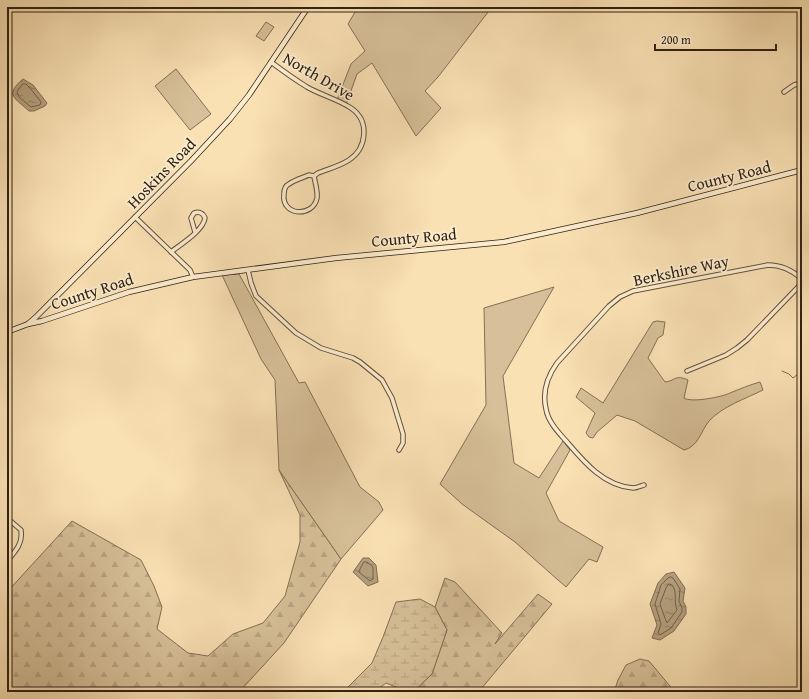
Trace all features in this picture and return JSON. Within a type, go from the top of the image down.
[{"type":"street","points":[[298,7],[306,9]]},
{"type":"street","name":"Hoskins Road","points":[[7,332],[28,324],[36,317],[230,120],[249,95],[306,9]]},
{"type":"street","name":"North Drive","points":[[271,62],[307,87],[350,108],[358,114],[361,120],[364,132],[362,144],[359,150],[348,161],[314,176],[309,175],[288,184],[284,190],[283,197],[286,206],[290,210],[302,212],[309,210],[314,205],[317,192],[314,176]]},
{"type":"street","points":[[784,92],[794,85],[802,83]]},
{"type":"street","name":"County Road","points":[[28,324],[42,322],[129,292],[192,277],[336,258],[485,244],[523,238],[637,213],[802,170]]},
{"type":"street","points":[[171,252],[195,232],[205,220],[204,216],[200,212],[194,213],[190,218],[195,232]]},
{"type":"street","points":[[135,217],[190,270],[192,277]]},
{"type":"street","name":"Berkshire Way","points":[[644,485],[634,488],[620,485],[599,475],[577,455],[551,422],[546,408],[545,387],[551,372],[557,363],[614,301],[633,291],[768,265],[784,267],[794,272],[802,279]]},
{"type":"street","points":[[248,270],[256,296],[296,333],[321,348],[353,358],[382,380],[392,398],[403,434],[403,443],[399,450]]},
{"type":"street","points":[[687,371],[726,355],[737,348],[747,340],[802,283]]},
{"type":"street","points":[[7,518],[21,530],[22,536],[16,551],[7,561]]},
{"type":"green space","points":[[358,7],[492,7],[438,77],[425,91],[441,108],[416,136],[372,63],[357,74],[346,105],[337,100],[351,64],[365,51],[348,24]]},
{"type":"green space","points":[[266,22],[274,27],[264,41],[256,36]]},
{"type":"green space","points":[[176,69],[211,114],[190,130],[155,86]]},
{"type":"green space","points":[[239,274],[299,383],[305,382],[360,487],[379,502],[383,510],[341,559],[279,470],[275,380],[261,359],[222,275]]},
{"type":"green space","points":[[554,287],[503,376],[514,463],[539,478],[563,441],[570,450],[546,493],[559,521],[603,547],[597,562],[589,559],[566,587],[515,542],[462,504],[440,484],[486,405],[484,308]]},
{"type":"green space","points":[[653,322],[665,322],[663,335],[658,338],[648,358],[665,382],[678,378],[688,380],[684,398],[700,400],[714,398],[760,382],[763,390],[721,411],[709,421],[693,446],[684,450],[635,421],[617,415],[597,432],[593,438],[589,437],[586,433],[595,413],[576,397],[581,388],[603,403]]},
{"type":"green space","points":[[279,470],[341,559],[284,643],[239,692],[7,692],[7,592],[72,521],[141,560],[154,586],[162,607],[157,629],[188,653],[208,656],[233,634],[263,623],[285,596],[300,542],[300,515]]},
{"type":"green space","points":[[445,578],[455,582],[502,633],[495,644],[538,594],[552,604],[481,689],[482,692],[413,692],[432,674],[447,630],[435,607]]},
{"type":"green space","points":[[420,599],[435,607],[447,630],[432,674],[413,692],[408,692],[386,683],[374,692],[343,692],[372,663],[396,602]]},
{"type":"green space","points":[[640,659],[649,661],[675,692],[614,692],[618,680],[626,665]]},
{"type":"water","points":[[23,79],[33,85],[47,103],[45,106],[34,111],[29,111],[16,99],[13,93],[14,89]]},
{"type":"water","points":[[363,558],[369,558],[376,565],[378,582],[368,586],[353,572]]},
{"type":"water","points":[[674,572],[685,588],[683,601],[686,607],[686,614],[674,631],[660,640],[652,638],[657,625],[650,604],[658,583],[666,574]]},
{"type":"waterway","points":[[782,371],[789,374],[793,378],[802,371]]}]
